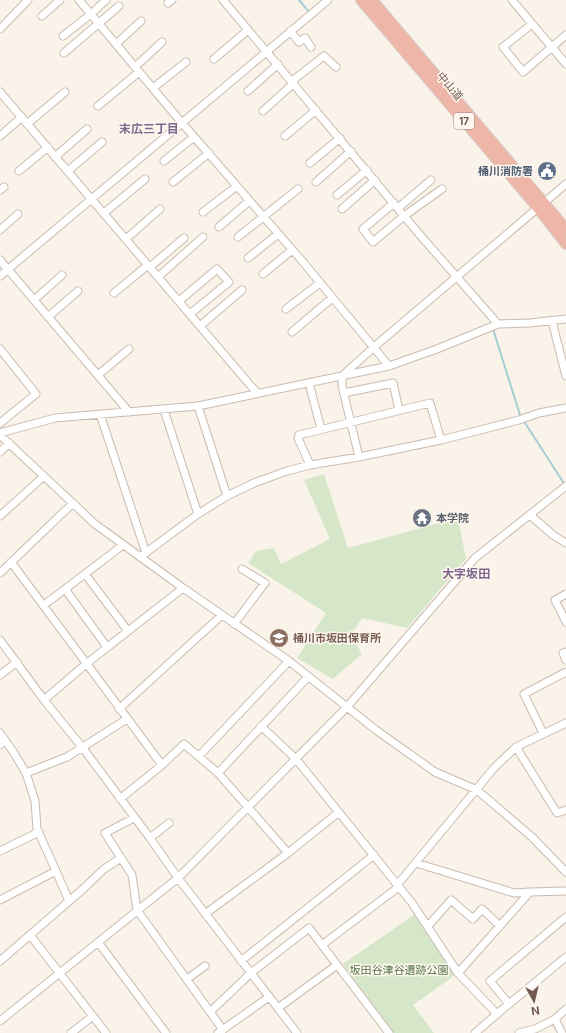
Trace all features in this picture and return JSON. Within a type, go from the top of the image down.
[{"type":"highway","name":"中山道","points":[[361,0],[541,205],[566,229]]},
{"type":"highway","name":"中山道","points":[[372,0],[541,205],[566,244]]},
{"type":"street","points":[[0,29],[28,0]]},
{"type":"street","points":[[42,16],[60,0]]},
{"type":"street","points":[[79,0],[389,366]]},
{"type":"street","points":[[62,36],[106,0]]},
{"type":"street","points":[[223,0],[404,216],[498,324]]},
{"type":"street","points":[[0,276],[328,0]]},
{"type":"street","points":[[512,0],[566,64]]},
{"type":"street","points":[[64,53],[119,6]]},
{"type":"street","points":[[116,44],[141,21]]},
{"type":"street","points":[[532,24],[503,47],[523,72],[566,35]]},
{"type":"street","points":[[214,59],[248,30]]},
{"type":"street","points":[[290,31],[299,42],[305,38],[311,47]]},
{"type":"street","points":[[98,106],[137,70],[162,42]]},
{"type":"street","points":[[263,111],[293,82],[324,56],[336,67]]},
{"type":"street","points":[[153,88],[186,62]]},
{"type":"street","points":[[248,91],[278,64]]},
{"type":"street","points":[[0,92],[258,393]]},
{"type":"street","points":[[27,124],[65,92]]},
{"type":"street","points":[[285,136],[316,110]]},
{"type":"street","points":[[0,136],[22,118]]},
{"type":"street","points":[[56,157],[87,129]]},
{"type":"street","points":[[164,161],[194,137]]},
{"type":"street","points":[[310,163],[340,138]]},
{"type":"street","points":[[68,171],[102,142]]},
{"type":"street","points":[[19,171],[48,147]]},
{"type":"street","points":[[316,182],[351,151]]},
{"type":"street","points":[[174,182],[209,154]]},
{"type":"street","points":[[337,195],[367,170]]},
{"type":"street","points":[[104,213],[145,179]]},
{"type":"street","points":[[342,209],[375,180]]},
{"type":"street","points":[[431,180],[396,206],[362,228],[373,242],[404,216],[442,189]]},
{"type":"street","points":[[342,376],[566,184]]},
{"type":"street","points":[[203,212],[237,186]]},
{"type":"street","points":[[238,237],[298,189]]},
{"type":"street","points":[[219,227],[249,201]]},
{"type":"street","points":[[126,239],[160,209]]},
{"type":"street","points":[[0,230],[18,214]]},
{"type":"street","points":[[248,258],[278,234]]},
{"type":"street","points":[[114,293],[184,238]]},
{"type":"street","points":[[158,277],[203,238]]},
{"type":"street","points":[[263,274],[292,250]]},
{"type":"street","points":[[0,260],[129,412]]},
{"type":"street","points":[[179,301],[218,269],[229,282],[190,314]]},
{"type":"street","points":[[34,300],[62,275]]},
{"type":"street","points":[[286,309],[320,283]]},
{"type":"street","points":[[200,326],[242,290]]},
{"type":"street","points":[[48,317],[78,291]]},
{"type":"street","points":[[292,332],[332,298]]},
{"type":"street","points":[[566,319],[530,323],[498,324],[389,366],[198,406],[55,418],[0,434],[95,524],[123,545],[143,555],[183,588],[288,661],[376,730],[436,772],[477,790],[532,837],[566,872]]},
{"type":"street","points":[[552,321],[566,376]]},
{"type":"street","points":[[0,349],[36,394],[0,423]]},
{"type":"street","points":[[98,375],[129,349]]},
{"type":"street","points":[[342,376],[344,393],[358,456]]},
{"type":"street","points":[[309,383],[321,429]]},
{"type":"street","points":[[344,393],[393,383],[399,410]]},
{"type":"street","points":[[310,465],[298,435],[430,403],[441,440]]},
{"type":"street","points":[[198,406],[227,496]]},
{"type":"street","points":[[143,555],[198,514],[227,496],[254,483],[310,465],[441,440],[519,420],[539,413],[566,408]]},
{"type":"street","points":[[164,410],[198,514]]},
{"type":"street","points":[[100,414],[143,555]]},
{"type":"street","points":[[0,452],[9,444]]},
{"type":"street","points":[[0,516],[44,476]]},
{"type":"street","points":[[0,1021],[178,878],[347,707],[475,558],[492,543],[566,486]]},
{"type":"street","points":[[0,572],[73,503]]},
{"type":"street","points":[[530,515],[553,535],[566,543]]},
{"type":"street","points":[[44,605],[123,545]]},
{"type":"street","points":[[11,562],[162,765]]},
{"type":"street","points":[[234,624],[265,583],[242,569]]},
{"type":"street","points":[[85,574],[128,631]]},
{"type":"street","points":[[44,700],[107,647],[183,588]]},
{"type":"street","points":[[65,589],[107,647]]},
{"type":"street","points":[[566,594],[555,600],[566,622]]},
{"type":"street","points":[[119,708],[222,615]]},
{"type":"street","points":[[0,640],[44,700],[82,747],[205,914],[297,1033]]},
{"type":"street","points":[[566,652],[563,653],[566,660]]},
{"type":"street","points":[[199,756],[288,661]]},
{"type":"street","points":[[0,675],[17,662]]},
{"type":"street","points":[[543,733],[524,694],[566,672]]},
{"type":"street","points":[[218,773],[308,677]]},
{"type":"street","points":[[26,773],[67,757],[127,719]]},
{"type":"street","points":[[322,945],[396,889],[398,884],[494,768],[516,747],[566,723]]},
{"type":"street","points":[[262,726],[296,759],[340,812],[398,884],[458,972],[497,1014]]},
{"type":"street","points":[[0,733],[3,743],[14,752],[26,773],[35,801],[37,829],[69,901]]},
{"type":"street","points":[[120,799],[162,765],[184,744],[218,773],[288,853]]},
{"type":"street","points":[[516,747],[557,813],[566,810]]},
{"type":"street","points":[[205,914],[288,853],[340,812]]},
{"type":"street","points":[[134,818],[105,833],[132,875],[137,910],[210,1012],[220,1031],[269,997]]},
{"type":"street","points":[[150,838],[169,824]]},
{"type":"street","points":[[0,851],[39,832]]},
{"type":"street","points":[[241,960],[374,855]]},
{"type":"street","points":[[0,960],[104,869],[121,858]]},
{"type":"street","points":[[416,863],[514,893],[566,891]]},
{"type":"street","points":[[0,900],[56,871]]},
{"type":"street","points":[[458,972],[530,892]]},
{"type":"street","points":[[428,926],[451,900],[473,919],[482,909],[500,926]]},
{"type":"street","points":[[509,1004],[490,981],[566,916]]},
{"type":"street","points":[[210,1012],[251,973],[309,928],[389,1033]]},
{"type":"street","points":[[30,935],[106,1033]]},
{"type":"street","points":[[98,942],[166,1033]]},
{"type":"street","points":[[475,1033],[566,957]]},
{"type":"street","points":[[278,1008],[337,965]]},
{"type":"street","points":[[187,979],[205,966]]},
{"type":"street","points":[[519,1033],[535,1029],[555,1019],[566,1009]]},
{"type":"street","points":[[71,1033],[93,1016]]},
{"type":"street","points":[[555,1019],[562,1033]]},
{"type":"green space","points":[[324,474],[348,548],[458,518],[466,559],[407,628],[362,618],[351,635],[362,654],[333,679],[297,658],[326,613],[248,563],[256,551],[274,548],[281,564],[330,539],[304,480]]},
{"type":"green space","name":"坂田谷津谷遺跡公園","points":[[418,912],[458,973],[413,1005],[434,1033],[393,1033],[343,964]]},
{"type":"waterway","points":[[299,0],[310,13]]},
{"type":"waterway","points":[[493,329],[520,415],[565,485]]},
{"type":"place","name":"桶川消防署","points":[[547,171]]},
{"type":"place","name":"本学院","points":[[422,518]]},
{"type":"place","name":"桶川市坂田保育所","points":[[279,638]]},
{"type":"district","name":"末広三丁目","points":[[149,129]]},
{"type":"district","name":"大字坂田","points":[[466,574]]}]
